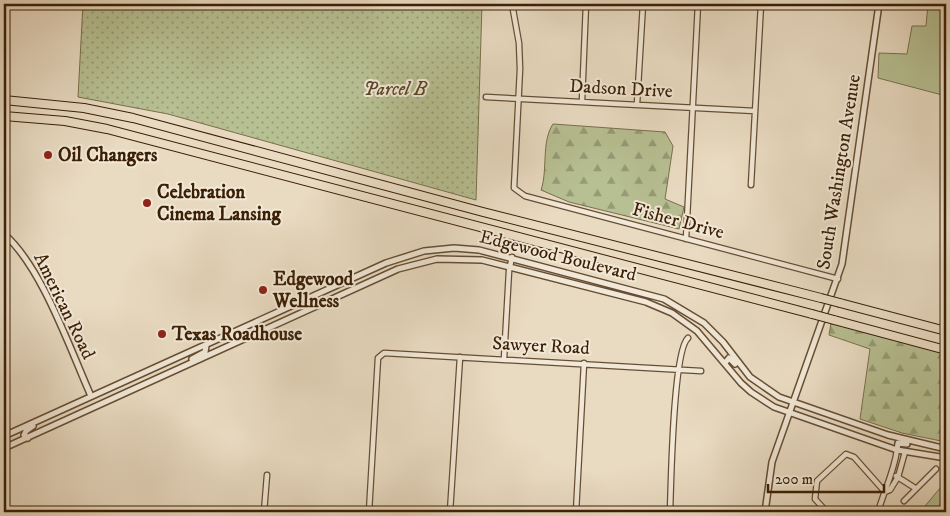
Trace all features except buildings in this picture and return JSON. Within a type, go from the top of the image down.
[{"type":"highway","points":[[4,100],[84,108],[133,118],[483,212],[821,298],[946,332]]},
{"type":"highway","points":[[4,116],[65,121],[107,129],[946,350]]},
{"type":"street","points":[[512,4],[519,43],[520,99]]},
{"type":"street","points":[[582,102],[586,4]]},
{"type":"street","points":[[637,104],[642,4]]},
{"type":"street","points":[[686,239],[698,4]]},
{"type":"street","points":[[750,185],[761,4]]},
{"type":"street","name":"South Washington Avenue","points":[[765,512],[769,474],[838,279],[845,250],[879,4]]},
{"type":"street","name":"Dadson Drive","points":[[486,97],[756,111]]},
{"type":"street","name":"Fisher Drive","points":[[520,99],[514,188],[525,196],[838,279]]},
{"type":"street","name":"American Road","points":[[4,234],[22,253],[36,276],[91,396]]},
{"type":"street","name":"Edgewood Boulevard","points":[[72,404],[206,346],[368,271],[406,256],[454,248],[479,250],[512,257],[645,293],[678,305],[714,332],[750,377],[769,392],[794,403],[946,453]]},
{"type":"street","points":[[375,279],[379,273],[402,264],[406,256]]},
{"type":"street","points":[[504,359],[512,257]]},
{"type":"street","points":[[4,447],[28,438],[375,279],[420,262],[467,258],[510,266],[660,308],[697,331],[751,392],[790,414],[905,452],[946,453]]},
{"type":"street","points":[[342,294],[343,286],[366,276],[368,271]]},
{"type":"street","points":[[282,321],[286,316],[310,305],[313,297]]},
{"type":"street","points":[[670,512],[679,368],[683,342],[688,338]]},
{"type":"street","points":[[183,367],[187,361],[205,352],[206,346]]},
{"type":"street","name":"Sawyer Road","points":[[369,512],[380,355],[384,352],[701,370]]},
{"type":"street","points":[[162,376],[158,374],[158,370],[182,355]]},
{"type":"street","points":[[450,512],[460,357]]},
{"type":"street","points":[[725,363],[729,358],[744,375],[750,377]]},
{"type":"street","points":[[576,512],[584,363]]},
{"type":"street","points":[[104,403],[109,397],[143,382],[145,378],[142,373]]},
{"type":"street","points":[[28,438],[24,435],[28,428],[68,410],[72,404]]},
{"type":"street","points":[[4,436],[72,404]]},
{"type":"street","points":[[836,429],[843,429],[865,436],[868,433],[868,428]]},
{"type":"street","points":[[4,447],[13,440],[11,433]]},
{"type":"street","points":[[878,512],[885,492],[885,486],[893,474],[898,450],[897,445],[900,442],[925,445]]},
{"type":"street","points":[[885,492],[890,490],[898,477],[905,452]]},
{"type":"street","points":[[827,512],[815,499],[817,481],[846,454],[854,457],[885,492]]},
{"type":"street","points":[[904,501],[915,488],[926,482],[936,469]]},
{"type":"street","points":[[893,474],[915,488]]},
{"type":"street","points":[[264,512],[266,475]]},
{"type":"green space","name":"Parcel B","points":[[83,4],[482,4],[476,200],[168,114],[78,97]]},
{"type":"green space","points":[[928,4],[946,4],[946,96],[878,78],[879,53],[907,54],[912,26],[926,26]]},
{"type":"green space","points":[[553,124],[665,132],[673,146],[665,199],[684,207],[679,229],[569,202],[541,190],[547,139]]},
{"type":"green space","points":[[831,323],[946,354],[946,442],[902,433],[860,419],[870,349],[829,335]]},
{"type":"green space","points":[[946,481],[946,512],[941,510],[938,512],[920,512]]},
{"type":"place","name":"Oil Changers","points":[[48,155]]},
{"type":"place","name":"Celebration Cinema Lansing","points":[[147,203]]},
{"type":"place","name":"Edgewood Wellness","points":[[263,290]]},
{"type":"place","name":"Texas Roadhouse","points":[[162,334]]}]
